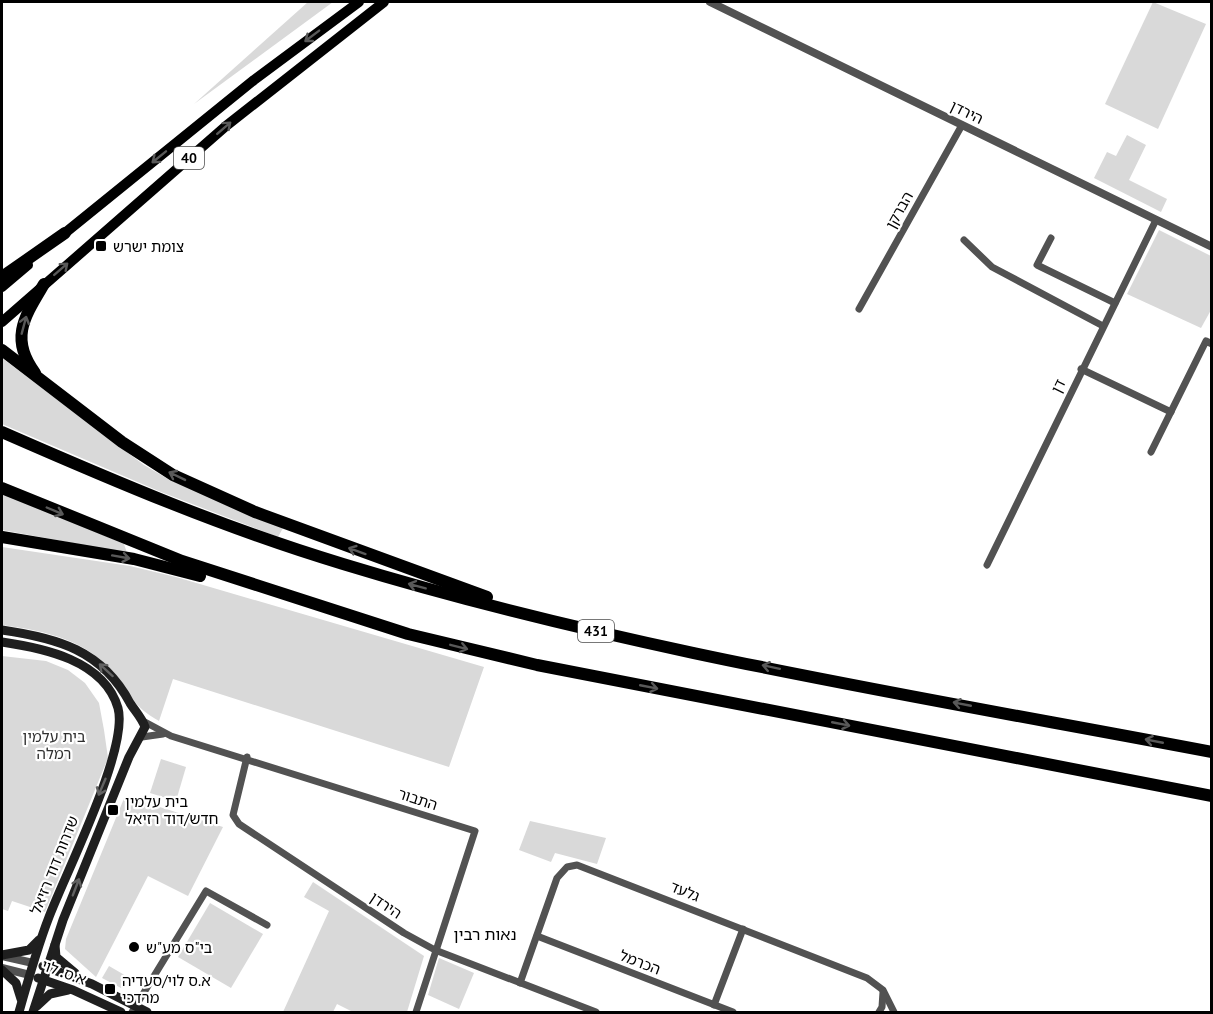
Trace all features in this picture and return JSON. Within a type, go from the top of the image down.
[{"type":"highway","name":"40","points":[[2,287],[64,233],[254,80],[359,2]]},
{"type":"highway","name":"40","points":[[2,322],[262,96],[384,2]]},
{"type":"highway","points":[[2,277],[64,233]]},
{"type":"highway","points":[[44,284],[21,330],[23,352],[38,377],[73,404]]},
{"type":"highway","points":[[2,350],[143,457],[214,494],[373,557],[571,625]]},
{"type":"highway","name":"431","points":[[2,432],[171,504],[277,543],[379,575],[571,625],[803,673],[1212,752]]},
{"type":"highway","points":[[2,488],[182,561],[368,623]]},
{"type":"highway","points":[[2,537],[175,568],[368,623],[537,665],[1212,795]]},
{"type":"main road","points":[[2,630],[49,638],[92,659],[116,679],[141,719],[145,730],[140,738],[126,740],[119,726],[113,697],[85,669],[45,650],[2,642]]},
{"type":"main road","points":[[119,726],[131,715],[141,719]]},
{"type":"main road","name":"שדרות דוד רזיאל","points":[[19,1012],[43,933],[112,763],[119,726]]},
{"type":"main road","name":"שדרות דוד רזיאל","points":[[33,1011],[54,941],[129,757],[140,738]]},
{"type":"main road","points":[[2,955],[29,950],[43,933]]},
{"type":"main road","points":[[54,941],[56,957],[86,982]]},
{"type":"main road","name":"א.ס. לוי","points":[[33,963],[86,982],[134,1009],[147,1012]]},
{"type":"main road","points":[[2,969],[16,983],[22,1002]]},
{"type":"main road","name":"א.ס. לוי","points":[[30,975],[73,990],[121,1012]]},
{"type":"main road","points":[[33,1011],[50,994],[73,990]]},
{"type":"street","name":"הירדן","points":[[710,2],[1212,247]]},
{"type":"street","name":"הברקן","points":[[859,309],[962,125]]},
{"type":"street","name":"דן","points":[[987,565],[1081,369],[1156,220]]},
{"type":"street","points":[[1051,238],[1037,265],[1115,303]]},
{"type":"street","points":[[964,240],[992,267],[1103,326]]},
{"type":"street","points":[[1151,452],[1206,341],[1212,344]]},
{"type":"street","points":[[1081,369],[1171,412]]},
{"type":"street","name":"התבור","points":[[141,719],[171,735],[247,757],[475,831],[416,1012]]},
{"type":"street","name":"התבור","points":[[140,738],[171,735]]},
{"type":"street","name":"הירדן","points":[[247,757],[233,815],[239,824],[404,933],[435,950],[596,1012]]},
{"type":"street","name":"גלעד","points":[[520,983],[557,878],[561,871],[572,865],[584,867],[867,978],[883,990]]},
{"type":"street","points":[[134,1009],[207,891],[267,925]]},
{"type":"street","points":[[714,1005],[743,929]]},
{"type":"street","name":"הכרמל","points":[[537,936],[733,1012]]},
{"type":"street","points":[[2,955],[33,963]]},
{"type":"street","points":[[2,969],[30,975]]},
{"type":"street","points":[[879,1012],[882,1007],[883,990]]},
{"type":"street","points":[[883,990],[894,1012]]},
{"type":"green space","points":[[308,2],[333,2],[194,104]]},
{"type":"green space","points":[[1153,2],[1206,24],[1158,129],[1105,104]]},
{"type":"green space","points":[[1127,135],[1146,145],[1129,180],[1167,199],[1161,212],[1094,178],[1107,152],[1116,156]]},
{"type":"green space","points":[[1159,230],[1211,256],[1211,310],[1201,328],[1127,294]]},
{"type":"green space","points":[[2,358],[144,465],[168,479],[283,528],[278,537],[161,492],[2,424]]},
{"type":"green space","points":[[2,492],[124,544],[127,553],[2,530]]},
{"type":"green space","points":[[2,547],[130,566],[176,577],[484,667],[449,767],[173,679],[159,721],[139,707],[106,665],[80,646],[50,634],[2,625]]},
{"type":"green space","name":"בית עלמין רמלה","points":[[2,656],[46,661],[68,670],[85,683],[99,703],[104,730],[108,758],[45,912],[12,901],[8,911],[2,909]]},
{"type":"green space","points":[[161,759],[186,767],[176,801],[150,793]]},
{"type":"green space","points":[[125,796],[223,827],[188,896],[148,876],[96,977],[65,949],[66,939]]},
{"type":"green space","points":[[530,821],[606,838],[597,864],[555,853],[551,862],[519,850]]},
{"type":"green space","points":[[313,882],[424,956],[407,1012],[353,1012],[337,1004],[333,1012],[283,1012],[329,911],[304,897]]},
{"type":"green space","points":[[210,903],[263,934],[231,988],[178,957]]},
{"type":"green space","points":[[439,958],[474,973],[459,1009],[428,995]]},
{"type":"green space","points":[[109,966],[128,977],[121,988],[102,978]]},
{"type":"place","name":"צומת ישרש","points":[[101,246]]},
{"type":"place","name":"בית עלמין חדש/דוד רזיאל","points":[[113,810]]},
{"type":"place","name":"בי\"ס מע\"ש","points":[[134,947]]},
{"type":"place","name":"א.ס לוי/סעדיה מרדכי","points":[[110,989]]},
{"type":"district","name":"נאות רבין","points":[[485,934]]}]
